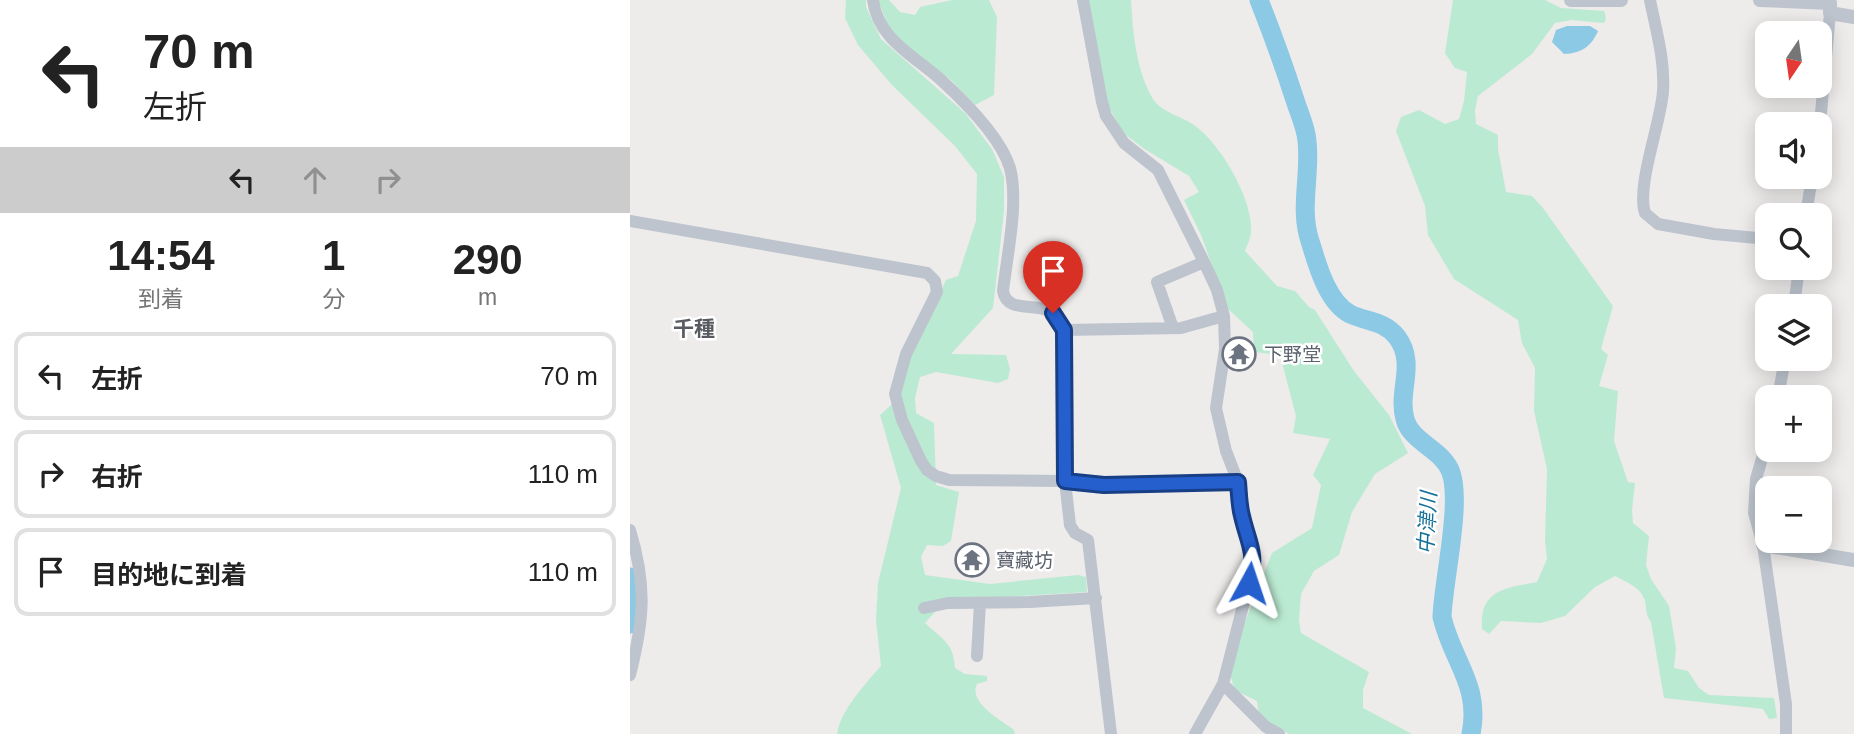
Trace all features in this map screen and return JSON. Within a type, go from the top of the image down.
[{"type":"street","points":[[873,0],[875,15],[893,41],[969,107],[1006,158],[1010,169],[1012,204],[1004,299],[1015,306],[1038,307],[1053,313],[1064,330],[1065,481],[1070,525],[1074,533],[1088,540],[1111,734]]},
{"type":"street","points":[[1083,0],[1106,116],[1124,143],[1158,170],[1217,290],[1224,316],[1225,349],[1216,408],[1226,451],[1238,482],[1242,516],[1254,563],[1223,684],[1195,734]]},
{"type":"street","points":[[1571,0],[1621,0]]},
{"type":"street","points":[[1650,0],[1663,59],[1663,92],[1642,195],[1645,213],[1658,224],[1755,238]]},
{"type":"street","points":[[1760,0],[1830,5],[1854,17]]},
{"type":"street","points":[[1820,112],[1830,5]]},
{"type":"street","points":[[630,221],[927,273],[935,281],[937,292],[906,354],[895,394],[902,420],[921,461],[936,476],[949,480],[1065,481],[1104,485],[1238,482]]},
{"type":"street","points":[[1173,328],[1157,282],[1204,262]]},
{"type":"street","points":[[1064,330],[1173,328],[1224,316]]},
{"type":"street","points":[[1755,488],[1755,517]]},
{"type":"street","points":[[630,530],[641,577],[643,613],[630,675]]},
{"type":"street","points":[[1764,553],[1786,704],[1786,734]]},
{"type":"street","points":[[1812,553],[1854,560]]},
{"type":"street","points":[[924,608],[948,603],[1096,598]]},
{"type":"street","points":[[977,656],[980,603]]},
{"type":"street","points":[[1223,684],[1266,727],[1279,734]]},
{"type":"green space","points":[[846,0],[866,0],[866,7],[881,39],[965,113],[992,149],[1004,177],[1004,211],[993,308],[951,354],[1006,355],[1010,369],[1008,379],[998,383],[936,372],[920,377],[915,398],[916,413],[934,423],[936,485],[959,492],[951,541],[943,546],[927,545],[921,557],[925,575],[990,584],[1078,575],[1086,577],[1087,592],[950,600],[925,623],[949,647],[955,668],[965,674],[987,676],[987,681],[977,684],[977,698],[987,710],[1014,730],[1015,734],[837,734],[848,707],[881,666],[876,620],[878,583],[901,488],[880,415],[900,397],[905,366],[946,280],[958,276],[976,221],[977,174],[955,146],[892,85],[858,45],[845,18]]},
{"type":"green space","points":[[878,0],[889,0],[900,12],[915,15],[920,7],[952,0],[989,0],[997,17],[994,95],[975,105],[952,81],[900,41],[889,28]]},
{"type":"green space","points":[[1088,0],[1131,0],[1139,64],[1153,99],[1161,107],[1204,133],[1224,158],[1241,188],[1250,218],[1251,234],[1245,251],[1277,286],[1295,291],[1315,310],[1354,371],[1389,415],[1408,453],[1375,474],[1352,512],[1339,555],[1314,571],[1301,594],[1299,620],[1301,633],[1369,672],[1363,690],[1363,708],[1412,734],[1289,734],[1268,723],[1259,714],[1257,701],[1235,690],[1230,675],[1245,622],[1272,553],[1312,528],[1321,485],[1313,475],[1330,439],[1293,433],[1296,416],[1280,355],[1254,352],[1253,332],[1228,309],[1201,235],[1184,200],[1199,192],[1189,176],[1122,132],[1109,107]]},
{"type":"green space","points":[[1453,0],[1545,0],[1561,8],[1604,11],[1604,23],[1571,20],[1555,23],[1532,54],[1478,96],[1476,124],[1498,135],[1506,192],[1532,196],[1613,306],[1601,349],[1608,355],[1599,386],[1618,391],[1614,441],[1628,482],[1635,483],[1633,523],[1649,536],[1646,565],[1651,579],[1669,606],[1676,648],[1674,668],[1688,671],[1699,688],[1709,695],[1774,698],[1777,718],[1769,719],[1763,709],[1664,698],[1651,622],[1643,596],[1637,589],[1615,576],[1595,587],[1565,616],[1541,623],[1501,621],[1489,634],[1482,629],[1482,616],[1490,599],[1505,589],[1537,582],[1547,559],[1547,469],[1534,411],[1535,368],[1522,343],[1518,320],[1454,279],[1428,235],[1425,206],[1396,131],[1401,117],[1419,110],[1445,124],[1459,119],[1467,72],[1455,68],[1445,53]]},
{"type":"water","points":[[1567,26],[1590,26],[1598,31],[1585,48],[1564,54],[1552,42],[1556,30]]},
{"type":"waterway","name":"中津川","points":[[1259,0],[1305,131],[1308,153],[1305,217],[1320,271],[1329,292],[1342,308],[1350,314],[1381,325],[1397,337],[1406,357],[1403,409],[1408,427],[1440,456],[1450,470],[1453,483],[1453,520],[1442,617],[1469,687],[1473,717],[1471,734]]},
{"type":"waterway","points":[[630,577],[630,624]]},
{"type":"place","name":"下野堂","points":[[1239,354]]},
{"type":"place","name":"寶藏坊","points":[[972,560]]},
{"type":"district","name":"千種","points":[[694,328]]},
{"type":"route","points":[[1053,313],[1064,330],[1065,481],[1104,485],[1238,482],[1242,516],[1254,563],[1249,583]]}]
